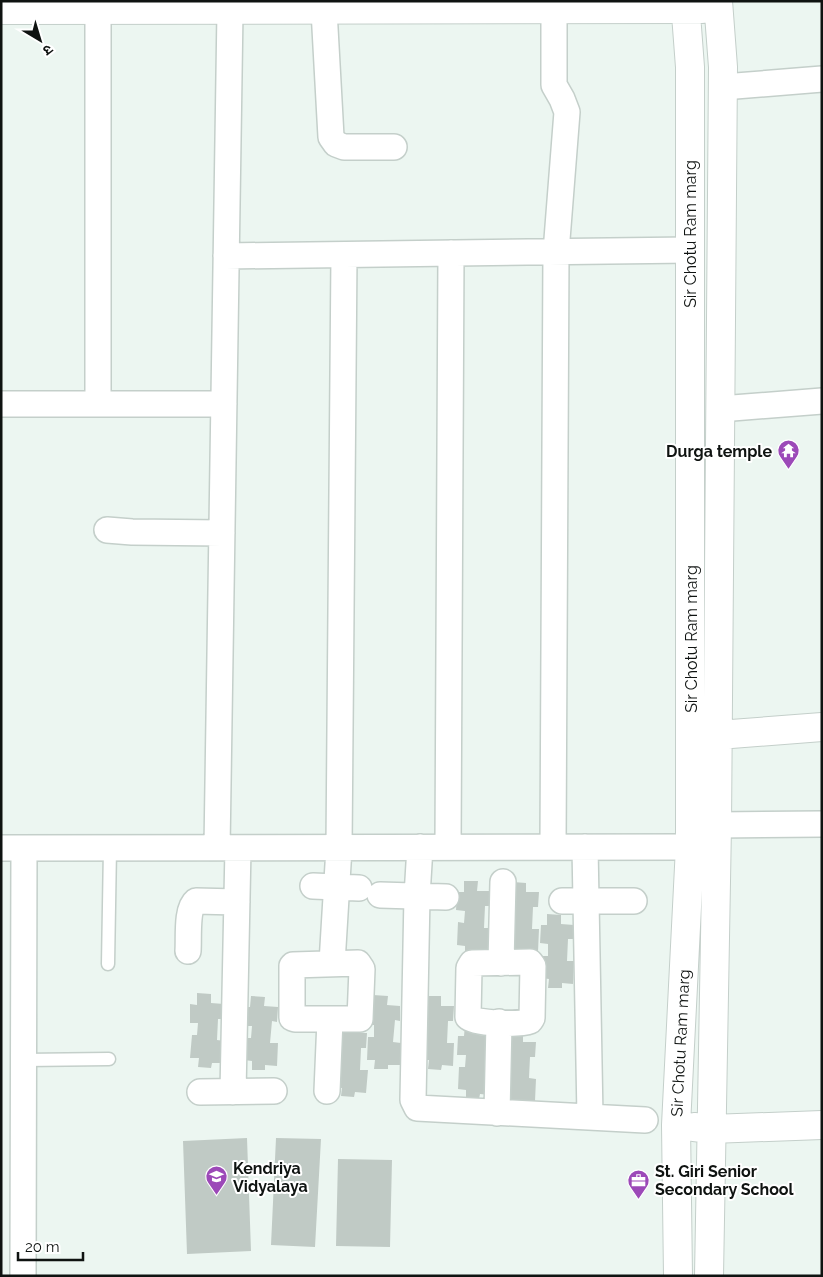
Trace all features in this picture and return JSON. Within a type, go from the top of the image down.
[{"type":"street","points":[[1,10],[554,10],[685,5],[718,6]]},
{"type":"street","name":"Sir Chotu Ram marg","points":[[678,1276],[676,1125],[690,847],[690,67],[685,5]]},
{"type":"street","name":"Sir Chotu Ram marg","points":[[709,1276],[717,825],[723,87],[718,6]]},
{"type":"street","points":[[98,10],[98,404]]},
{"type":"street","points":[[324,10],[332,136],[336,144],[344,148],[394,147]]},
{"type":"street","points":[[554,10],[554,85],[567,112],[556,252],[554,847]]},
{"type":"street","points":[[230,11],[222,533],[227,848],[237,902],[233,1092]]},
{"type":"street","points":[[723,87],[822,79]]},
{"type":"street","points":[[226,256],[690,250]]},
{"type":"street","points":[[448,848],[451,253]]},
{"type":"street","points":[[332,963],[347,889],[339,848],[344,255]]},
{"type":"street","points":[[720,409],[822,401]]},
{"type":"street","points":[[1,404],[224,404]]},
{"type":"street","points":[[107,530],[222,533]]},
{"type":"street","points":[[718,736],[822,727]]},
{"type":"street","points":[[717,825],[822,824]]},
{"type":"street","points":[[420,847],[417,896],[413,1103],[417,1108],[645,1120]]},
{"type":"street","points":[[585,847],[574,901],[590,1117]]},
{"type":"street","points":[[23,1276],[12,1160],[24,1060],[13,848],[690,847]]},
{"type":"street","points":[[501,963],[503,882]]},
{"type":"street","points":[[347,889],[446,897]]},
{"type":"street","points":[[188,951],[190,911],[196,901],[237,902]]},
{"type":"street","points":[[574,901],[634,901]]},
{"type":"street","points":[[332,963],[358,963],[361,965],[360,1019],[330,1020],[292,1018],[292,966],[296,964],[332,963]]},
{"type":"street","points":[[472,963],[501,963],[532,964],[532,1018],[528,1022],[472,1021],[468,1017],[469,968],[472,963]]},
{"type":"street","points":[[326,1091],[330,1020]]},
{"type":"street","points":[[497,1113],[499,1022]]},
{"type":"street","points":[[200,1092],[274,1091]]},
{"type":"street","points":[[676,1125],[711,1129],[822,1125]]},
{"type":"lane","points":[[108,964],[110,848]]},
{"type":"lane","points":[[24,1060],[109,1059]]},
{"type":"building","points":[[464,881],[478,881],[477,891],[490,891],[490,906],[485,906],[484,928],[491,928],[490,951],[478,950],[478,955],[465,955],[465,946],[457,945],[458,922],[464,923],[465,911],[456,910],[457,892],[464,892]]},
{"type":"building","points":[[513,882],[526,883],[526,892],[539,892],[538,907],[533,907],[532,929],[539,929],[538,952],[527,951],[513,955]]},
{"type":"building","points":[[547,914],[561,915],[561,924],[574,925],[573,939],[568,939],[567,961],[574,961],[573,984],[562,983],[562,988],[548,988],[549,979],[541,978],[542,956],[548,956],[548,944],[540,943],[541,925],[547,925]]},
{"type":"building","points":[[197,993],[211,994],[211,1003],[224,1004],[223,1019],[218,1019],[217,1040],[225,1041],[223,1063],[212,1063],[211,1068],[198,1067],[199,1058],[190,1058],[192,1035],[197,1035],[198,1023],[190,1023],[190,1004],[197,1005]]},
{"type":"building","points":[[373,995],[388,996],[387,1005],[400,1006],[400,1021],[395,1020],[393,1042],[401,1043],[400,1065],[388,1065],[388,1069],[374,1069],[375,1060],[367,1060],[368,1037],[374,1037],[374,1025],[366,1025],[367,1006],[373,1006]]},
{"type":"building","points":[[251,996],[265,997],[264,1006],[278,1007],[277,1022],[272,1021],[270,1043],[278,1043],[277,1066],[265,1065],[265,1070],[252,1070],[252,1061],[244,1060],[246,1038],[251,1038],[252,1026],[243,1026],[244,1007],[250,1007]]},
{"type":"building","points":[[427,996],[441,996],[441,1006],[454,1006],[453,1021],[448,1021],[447,1043],[454,1043],[453,1066],[442,1065],[441,1070],[428,1069],[429,1060],[420,1060],[422,1037],[428,1038],[428,1026],[419,1025]]},
{"type":"building","points":[[340,1023],[354,1023],[354,1033],[367,1033],[366,1048],[361,1048],[360,1070],[368,1070],[366,1093],[355,1092],[354,1097],[341,1096],[342,1088],[333,1087]]},
{"type":"building","points":[[465,1025],[479,1026],[479,1035],[492,1036],[491,1050],[486,1050],[484,1072],[492,1072],[491,1095],[480,1094],[479,1099],[466,1098],[466,1090],[458,1089],[459,1067],[465,1067],[466,1055],[457,1055],[458,1036],[464,1036]]},
{"type":"building","points":[[509,1031],[523,1032],[523,1042],[536,1042],[535,1057],[530,1057],[529,1078],[536,1079],[535,1101],[524,1101],[523,1105],[510,1105],[510,1096],[502,1096]]},
{"type":"building","name":"Kendriya Vidyalaya","points":[[247,1138],[251,1251],[187,1254],[183,1141]]},
{"type":"building","points":[[276,1138],[321,1139],[315,1247],[271,1245]]},
{"type":"building","points":[[338,1159],[392,1160],[390,1247],[336,1246]]},
{"type":"place","name":"Durga temple","points":[[788,470]]},
{"type":"place","name":"Kendriya Vidyalaya","points":[[217,1196]]},
{"type":"place","name":"St. Giri Senior Secondary School","points":[[639,1199]]}]
